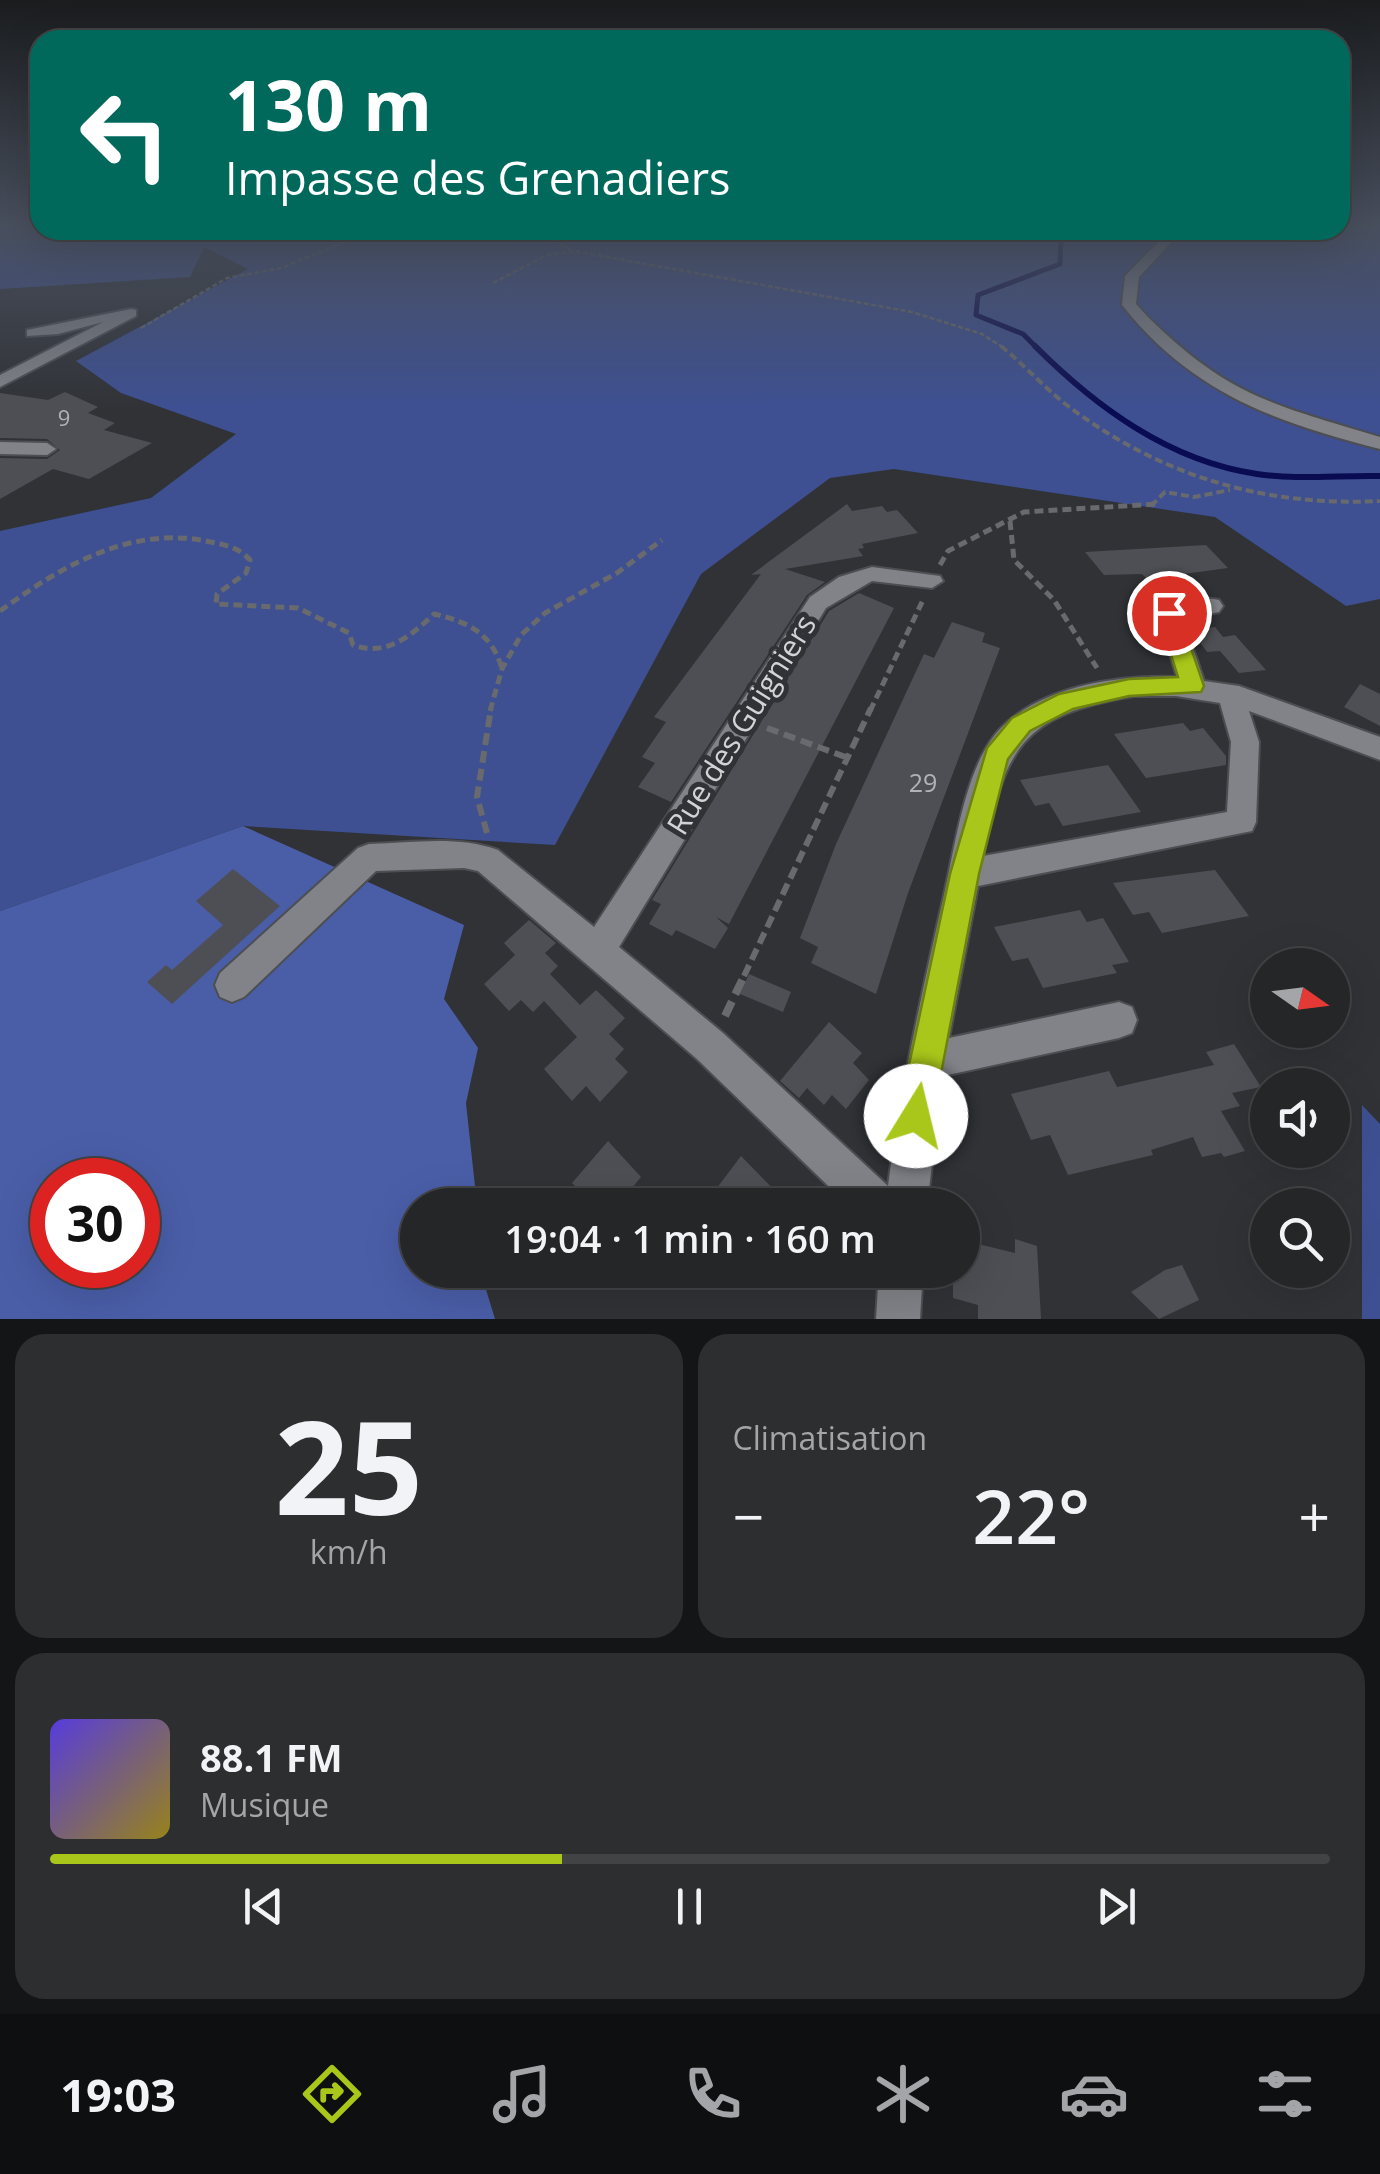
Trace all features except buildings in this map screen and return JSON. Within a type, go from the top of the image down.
[{"type":"street","points":[[1131,288],[1129,305],[1200,371],[1256,405],[1380,442]]},
{"type":"street","points":[[0,382],[80,344],[131,313],[120,311],[64,332],[32,333]]},
{"type":"street","points":[[0,448],[47,450]]},
{"type":"street","name":"Rue des Guigniers","points":[[598,951],[818,603],[844,582],[882,570],[932,581]]},
{"type":"street","points":[[1192,686],[1169,613],[1211,606]]},
{"type":"street","points":[[908,1188],[925,1061],[964,874],[996,756],[1021,724],[1068,701],[1110,692],[1192,686],[1230,693],[1380,749]]},
{"type":"street","points":[[964,874],[1241,822],[1246,742],[1230,693]]},
{"type":"street","points":[[232,985],[370,858],[464,854],[502,868],[710,1046],[860,1188]]},
{"type":"street","points":[[925,1061],[1119,1020]]},
{"type":"street","points":[[898,1319],[900,1288]]},
{"type":"path","points":[[133,331],[212,288]]},
{"type":"path","points":[[781,288],[960,326],[1000,344],[1026,373],[1120,445],[1154,464],[1230,490],[1314,502],[1380,501]]},
{"type":"path","points":[[710,1046],[948,552],[1024,512],[1144,508],[1157,505],[1158,497],[1165,492],[1194,497],[1230,490]]},
{"type":"path","points":[[1010,521],[1014,560],[1054,600],[1110,692]]},
{"type":"path","points":[[0,611],[47,576],[128,541],[198,538],[234,548],[250,560],[246,573],[217,594],[216,604],[298,608],[349,633],[354,645],[364,651],[384,650],[434,614],[484,631],[499,652],[502,669]]},
{"type":"path","points":[[502,868],[489,841],[477,798],[488,717],[502,669],[521,635],[544,613],[617,573],[662,540]]},
{"type":"path","points":[[747,720],[848,758]]},
{"type":"shaded area","points":[[213,288],[1380,288],[1380,599],[1346,606],[1215,517],[894,469],[830,478],[701,574],[555,845],[243,826],[0,911],[0,531],[151,498],[236,434],[121,393],[76,361]]},
{"type":"shaded area","points":[[243,826],[464,925],[444,999],[478,1048],[466,1103],[475,1188],[400,1188],[400,1288],[486,1288],[495,1319],[0,1319],[0,911]]},
{"type":"shaded area","points":[[1362,1105],[1380,1124],[1380,1319],[1362,1319]]},
{"type":"waterway","points":[[998,288],[978,295],[976,315],[1023,334],[1035,346]]},
{"type":"waterway","points":[[1035,346],[1109,410],[1164,444],[1194,457],[1272,476],[1380,476]]},
{"type":"route","points":[[916,1116],[964,874],[996,756],[1021,724],[1068,701],[1129,688],[1192,686],[1169,613]]}]
